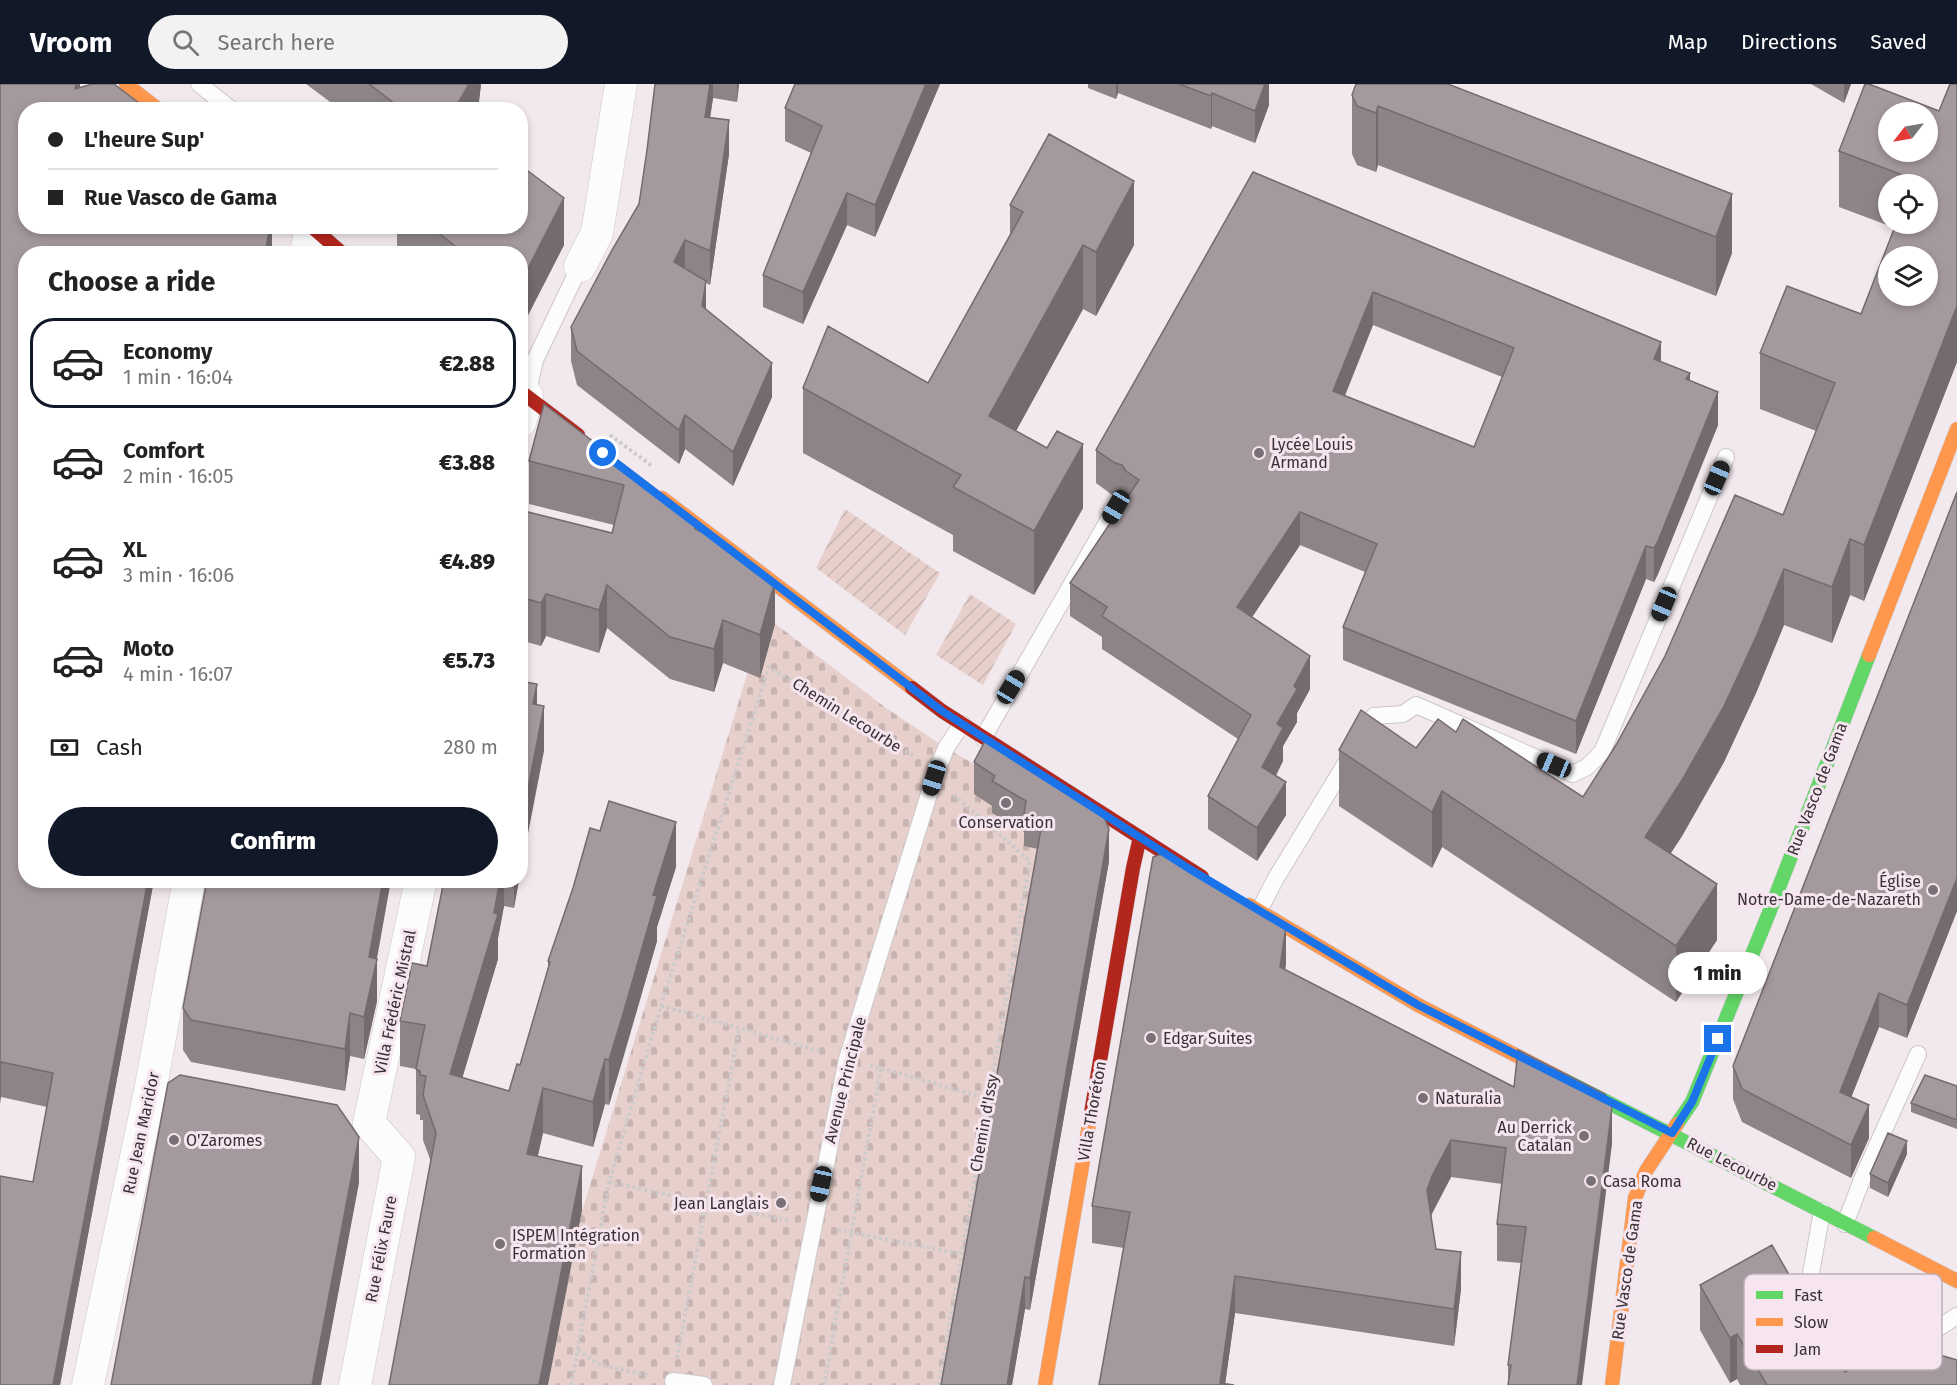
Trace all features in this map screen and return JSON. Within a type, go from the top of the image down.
[{"type":"main road","points":[[127,84],[149,102]]},
{"type":"main road","points":[[320,234],[334,246]]},
{"type":"main road","points":[[528,406],[593,446]]},
{"type":"main road","name":"Rue Vasco de Gama","points":[[1612,1385],[1635,1198],[1646,1171],[1692,1102],[1701,1081],[1769,913],[1957,429]]},
{"type":"main road","points":[[650,489],[942,711],[1212,883]]},
{"type":"main road","name":"Villa Thoréton","points":[[1045,1385],[1132,868],[1140,837]]},
{"type":"main road","name":"Rue Lecourbe","points":[[1240,900],[1418,1005],[1672,1133],[1957,1281]]},
{"type":"street","points":[[580,266],[597,233],[621,84]]},
{"type":"street","name":"Rue Jean Maridor","points":[[88,1385],[163,1089],[188,888]]},
{"type":"street","name":"Villa Frédéric Mistral","points":[[357,1121],[419,888]]},
{"type":"street","name":"Rue Félix Faure","points":[[355,1385],[399,1157],[357,1121]]},
{"type":"lane","points":[[199,84],[222,102]]},
{"type":"lane","points":[[528,385],[535,360],[580,266]]},
{"type":"lane","points":[[1259,911],[1276,878],[1374,716],[1403,714],[1416,705],[1573,774],[1587,767],[1602,752],[1726,457]]},
{"type":"lane","points":[[983,738],[1116,507]]},
{"type":"lane","name":"Avenue Principale","points":[[782,1385],[847,1059],[934,778],[946,748],[962,724]]},
{"type":"lane","points":[[1845,1224],[1863,1177],[1918,1054]]},
{"type":"lane","points":[[1811,1274],[1822,1211]]},
{"type":"lane","points":[[1942,1326],[1957,1316]]},
{"type":"lane","points":[[673,1381],[704,1385]]},
{"type":"path","name":"Chemin Lecourbe","points":[[609,1182],[769,667],[915,757],[934,778],[1030,861]]},
{"type":"path","name":"Chemin d'Issy","points":[[939,1385],[1030,861]]},
{"type":"path","points":[[578,1350],[598,1364],[673,1381],[739,1029]]},
{"type":"path","points":[[824,1385],[881,1068]]},
{"type":"path","points":[[571,1385],[609,1182],[813,1226],[961,1254]]},
{"type":"green space","points":[[845,509],[940,573],[905,635],[816,568]]},
{"type":"green space","points":[[970,594],[1016,624],[983,685],[936,655]]},
{"type":"green space","points":[[765,616],[886,708],[1050,813],[946,1385],[548,1385],[582,1211]]},
{"type":"building","points":[[0,84],[76,84],[75,89],[92,84],[114,84],[138,102],[18,102],[18,234],[269,234],[266,246],[18,246],[18,888],[146,888],[53,1385],[0,1385],[0,1176],[33,1182],[53,1073],[1,1062],[0,1069]]},
{"type":"building","points":[[369,84],[469,84],[459,102],[393,102]]},
{"type":"building","points":[[655,84],[710,84],[705,117],[729,120],[710,251],[685,240],[674,262],[706,281],[702,306],[772,363],[733,452],[685,415],[679,430],[577,351],[571,327],[639,204]]},
{"type":"building","points":[[795,84],[926,84],[875,205],[847,193],[803,292],[763,275],[822,126],[785,108]]},
{"type":"building","points":[[1179,84],[1265,84],[1255,111],[1212,93],[1211,96]]},
{"type":"building","points":[[1356,84],[1448,84],[1732,194],[1716,237],[1378,106],[1376,113],[1357,106],[1352,95]]},
{"type":"building","points":[[1865,84],[1916,102],[1878,102],[1878,162],[1938,162],[1938,111],[1950,84],[1957,84],[1957,306],[1864,545],[1850,539],[1832,587],[1784,569],[1724,706],[1682,780],[1645,837],[1717,884],[1676,946],[1442,791],[1432,812],[1339,750],[1361,710],[1416,748],[1438,719],[1456,732],[1463,719],[1583,797],[1616,745],[1665,656],[1735,495],[1783,515],[1835,383],[1760,353],[1787,286],[1861,314],[1878,270],[1878,306],[1938,306],[1938,246],[1887,246],[1892,234],[1938,234],[1938,174],[1900,174],[1839,151]]},
{"type":"building","points":[[1049,134],[1134,181],[1096,252],[1083,245],[989,416],[1047,448],[1057,431],[1083,444],[1034,531],[953,487],[961,475],[803,388],[828,326],[928,383],[1023,212],[1010,205]]},
{"type":"building","points":[[528,171],[564,198],[528,268],[528,246],[455,246],[440,234],[528,234]]},
{"type":"building","name":"Lycée Louis Armand","points":[[1253,172],[1661,342],[1654,359],[1690,373],[1686,379],[1718,392],[1658,541],[1654,548],[1646,546],[1576,721],[1343,627],[1377,544],[1300,512],[1237,607],[1310,656],[1294,686],[1297,689],[1277,724],[1283,728],[1262,767],[1286,782],[1257,828],[1208,796],[1251,715],[1102,616],[1107,607],[1070,583],[1139,480],[1126,471],[1122,465],[1096,450]],"holes":[[[1373,292],[1514,348],[1474,447],[1333,391]]]},
{"type":"building","points":[[544,404],[699,522],[695,529],[729,545],[775,581],[760,635],[723,620],[714,649],[670,637],[607,585],[599,610],[546,594],[541,603],[528,599],[528,512],[612,533],[624,485],[529,461]]},
{"type":"building","points":[[1957,492],[1957,878],[1907,1005],[1879,993],[1840,1092],[1869,1105],[1851,1145],[1742,1089],[1733,1066]]},
{"type":"building","points":[[528,682],[537,684],[533,704],[544,706],[528,789]]},
{"type":"building","points":[[986,739],[1103,815],[1109,829],[1030,1278],[1025,1277],[1007,1385],[941,1385],[1043,818],[1024,814],[1026,801],[992,781],[995,776],[974,762]]},
{"type":"building","points":[[609,801],[676,822],[653,895],[657,896],[623,1014],[609,1060],[605,1059],[593,1102],[543,1088],[527,1154],[582,1166],[539,1385],[389,1385],[436,1133],[423,1095],[426,1076],[420,1075],[420,1071],[416,1069],[425,1025],[400,1021],[412,963],[427,966],[442,888],[499,888],[494,913],[498,914],[450,1074],[509,1091],[517,1064],[520,1065],[550,962],[548,961],[573,888],[590,828],[600,831]]},
{"type":"building","points":[[1167,852],[1286,926],[1280,967],[1514,1087],[1518,1050],[1605,1094],[1612,1107],[1577,1385],[1508,1385],[1511,1365],[1508,1365],[1526,1227],[1497,1224],[1506,1148],[1451,1140],[1427,1190],[1436,1249],[1461,1252],[1454,1309],[1235,1276],[1220,1383],[1234,1385],[1099,1385],[1130,1212],[1092,1206],[1153,857]]},
{"type":"building","points":[[206,888],[382,888],[369,957],[377,959],[364,1017],[350,1013],[345,1049],[191,1020],[183,1008]]},
{"type":"building","points":[[180,1075],[337,1105],[359,1137],[312,1385],[111,1385],[168,1083]]},
{"type":"building","points":[[1925,1075],[1957,1086],[1957,1120],[1911,1103]]},
{"type":"building","points":[[1888,1133],[1907,1141],[1888,1183],[1870,1174]]},
{"type":"building","points":[[1772,1245],[1789,1274],[1744,1274],[1744,1346],[1737,1334],[1730,1338],[1700,1285]]},
{"type":"building","points":[[1942,1356],[1957,1360],[1957,1385],[1767,1385],[1758,1370],[1844,1370],[1845,1372],[1849,1370],[1942,1370]]},
{"type":"traffic: fast","points":[[1677,1124],[1692,1102],[1769,913],[1869,655]]},
{"type":"traffic: fast","points":[[1564,1080],[1874,1238]]},
{"type":"traffic: slow","points":[[126,84],[149,102]]},
{"type":"traffic: slow","points":[[1869,655],[1957,429]]},
{"type":"traffic: slow","points":[[662,498],[912,688]]},
{"type":"traffic: slow","points":[[1249,905],[1418,1005],[1564,1080]]},
{"type":"traffic: slow","points":[[1045,1385],[1090,1119]]},
{"type":"traffic: slow","points":[[1612,1385],[1635,1198],[1646,1171],[1677,1124]]},
{"type":"traffic: slow","points":[[1874,1238],[1957,1281]]},
{"type":"traffic: jam","points":[[320,234],[334,246]]},
{"type":"traffic: jam","points":[[528,397],[578,435]]},
{"type":"traffic: jam","points":[[912,688],[942,711],[1202,877]]},
{"type":"traffic: jam","points":[[1090,1119],[1140,837]]},
{"type":"place","name":"Lycée Louis Armand","points":[[1259,453]]},
{"type":"place","name":"Conservation","points":[[1006,803]]},
{"type":"place","name":"Église Notre-Dame-de-Nazareth","points":[[1933,890]]},
{"type":"place","name":"Edgar Suites","points":[[1151,1038]]},
{"type":"place","name":"Naturalia","points":[[1423,1098]]},
{"type":"place","name":"Au Derrick Catalan","points":[[1584,1136]]},
{"type":"place","name":"O'Zaromes","points":[[174,1140]]},
{"type":"place","name":"Casa Roma","points":[[1591,1181]]},
{"type":"place","name":"Jean Langlais","points":[[781,1203]]},
{"type":"place","name":"ISPEM Intégration Formation","points":[[500,1244]]},
{"type":"route","points":[[603,453],[942,711],[1188,868],[1418,1005],[1672,1133],[1692,1102],[1718,1039]]}]
